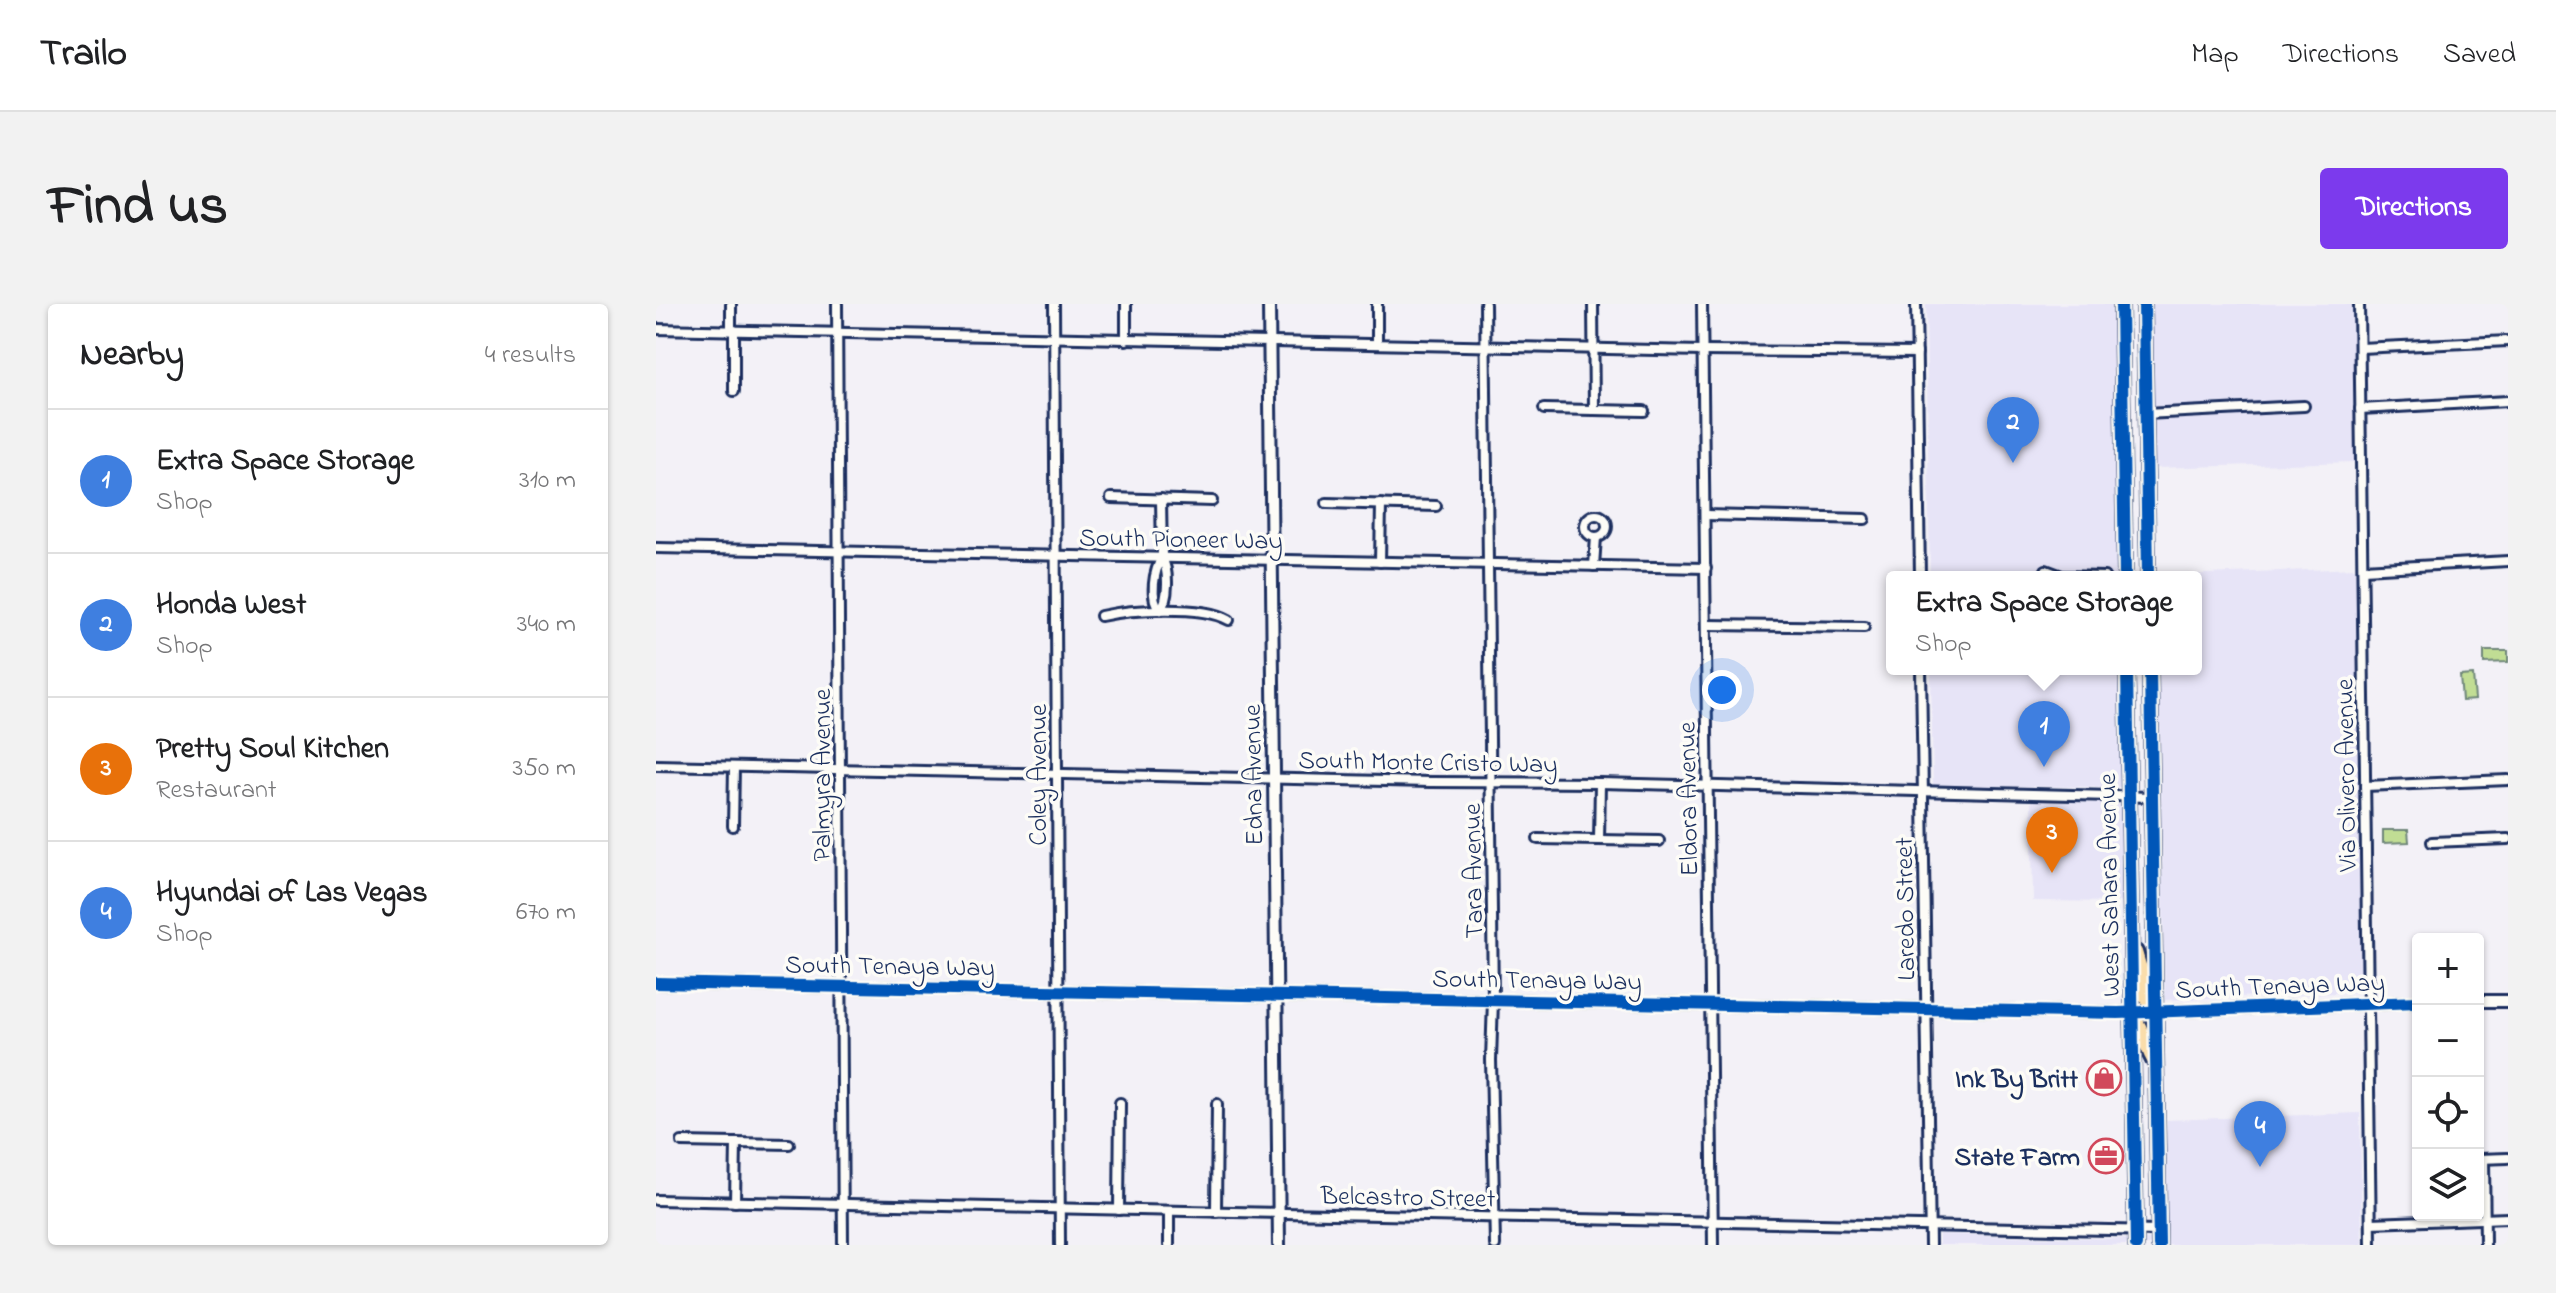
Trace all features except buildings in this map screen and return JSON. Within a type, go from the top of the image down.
[{"type":"main road","points":[[2121,304],[2125,571]]},
{"type":"main road","points":[[2144,304],[2148,571]]},
{"type":"main road","points":[[2122,361],[2145,357]]},
{"type":"main road","name":"West Sahara Avenue","points":[[2127,675],[2136,1245]]},
{"type":"main road","name":"West Sahara Avenue","points":[[2150,675],[2159,1245]]},
{"type":"main road","points":[[2131,937],[2143,976],[2144,995],[2155,1012]]},
{"type":"main road","points":[[2132,1013],[2144,1029],[2145,1048],[2156,1065]]},
{"type":"street","points":[[731,304],[734,391]]},
{"type":"street","name":"Palmyra Avenue","points":[[837,304],[843,1245]]},
{"type":"street","name":"Coley Avenue","points":[[1054,304],[1060,1245]]},
{"type":"street","points":[[1126,304],[1126,340]]},
{"type":"street","name":"Edna Avenue","points":[[1269,304],[1279,1245]]},
{"type":"street","points":[[1377,304],[1377,344]]},
{"type":"street","name":"Tara Avenue","points":[[1485,304],[1495,1245]]},
{"type":"street","points":[[1593,304],[1594,410]]},
{"type":"street","name":"Eldora Avenue","points":[[1702,304],[1713,1245]]},
{"type":"street","points":[[1916,304],[1920,571]]},
{"type":"street","name":"Via Olivero Avenue","points":[[2359,304],[2371,1245]]},
{"type":"street","points":[[656,329],[1917,353]]},
{"type":"street","points":[[2360,348],[2508,341]]},
{"type":"street","points":[[2360,409],[2508,401]]},
{"type":"street","points":[[2145,414],[2304,406]]},
{"type":"street","points":[[1544,409],[1644,411]]},
{"type":"street","points":[[1111,498],[1212,501]]},
{"type":"street","points":[[1160,610],[1155,605],[1155,568],[1162,558],[1161,499]]},
{"type":"street","points":[[1327,503],[1436,506]]},
{"type":"street","points":[[1380,562],[1381,504]]},
{"type":"street","points":[[1705,515],[1865,519]]},
{"type":"street","points":[[1594,566],[1596,537]]},
{"type":"street","name":"South Pioneer Way","points":[[656,548],[1706,568]]},
{"type":"street","points":[[2363,569],[2508,561]]},
{"type":"street","points":[[1101,616],[1123,611],[1160,610],[1218,614],[1229,620]]},
{"type":"street","points":[[1706,625],[1864,627]]},
{"type":"street","name":"Laredo Street","points":[[1921,675],[1930,1245]]},
{"type":"street","name":"South Monte Cristo Way","points":[[656,765],[2152,797]]},
{"type":"street","points":[[733,826],[734,767]]},
{"type":"street","points":[[2365,786],[2508,780]]},
{"type":"street","points":[[1599,840],[1600,783]]},
{"type":"street","points":[[1538,839],[1659,841]]},
{"type":"street","points":[[2432,842],[2508,839]]},
{"type":"street","name":"South Tenaya Way","points":[[656,983],[2132,1013],[2412,1002]]},
{"type":"street","points":[[2484,1001],[2508,1001]]},
{"type":"street","points":[[1119,1210],[1120,1103]]},
{"type":"street","points":[[1216,1212],[1217,1104]]},
{"type":"street","points":[[682,1142],[789,1144]]},
{"type":"street","points":[[735,1202],[736,1143]]},
{"type":"street","points":[[2484,1159],[2508,1158]]},
{"type":"street","name":"Belcastro Street","points":[[656,1200],[2159,1231]]},
{"type":"street","points":[[2484,1204],[2485,1245]]},
{"type":"street","points":[[1169,1211],[1169,1245]]},
{"type":"street","points":[[2371,1223],[2508,1218]]},
{"type":"shaded area","points":[[1926,304],[2113,304],[2118,571],[1930,571]]},
{"type":"shaded area","points":[[2152,304],[2353,304],[2355,462],[2155,468]]},
{"type":"shaded area","points":[[2356,568],[2361,992],[2165,1000],[2159,675],[2202,675],[2202,574]]},
{"type":"shaded area","points":[[1931,675],[2119,675],[2121,787],[1933,786]]},
{"type":"shaded area","points":[[2031,800],[2121,804],[2122,902],[2033,901]]},
{"type":"shaded area","points":[[2360,1113],[2362,1245],[1939,1245],[1939,1234],[2166,1240],[2167,1120]]},
{"type":"green space","points":[[2484,651],[2508,651],[2508,662],[2484,663]]},
{"type":"green space","points":[[2473,675],[2475,700],[2462,701],[2460,676]]},
{"type":"green space","points":[[2383,830],[2408,830],[2409,842],[2383,843]]},
{"type":"cycle path","points":[[2121,304],[2125,571]]},
{"type":"cycle path","points":[[2144,304],[2148,571]]},
{"type":"cycle path","points":[[2127,675],[2136,1245]]},
{"type":"cycle path","points":[[2150,675],[2159,1245]]},
{"type":"cycle path","points":[[656,983],[2118,1013],[2412,1002]]},
{"type":"place","name":"Honda West","points":[[2013,463]]},
{"type":"place","name":"Extra Space Storage","points":[[2044,767]]},
{"type":"place","name":"Pretty Soul Kitchen","points":[[2052,873]]},
{"type":"place","name":"Ink By Britt","points":[[2104,1078]]},
{"type":"place","name":"State Farm","points":[[2106,1156]]},
{"type":"place","name":"Hyundai of Las Vegas","points":[[2260,1167]]}]
